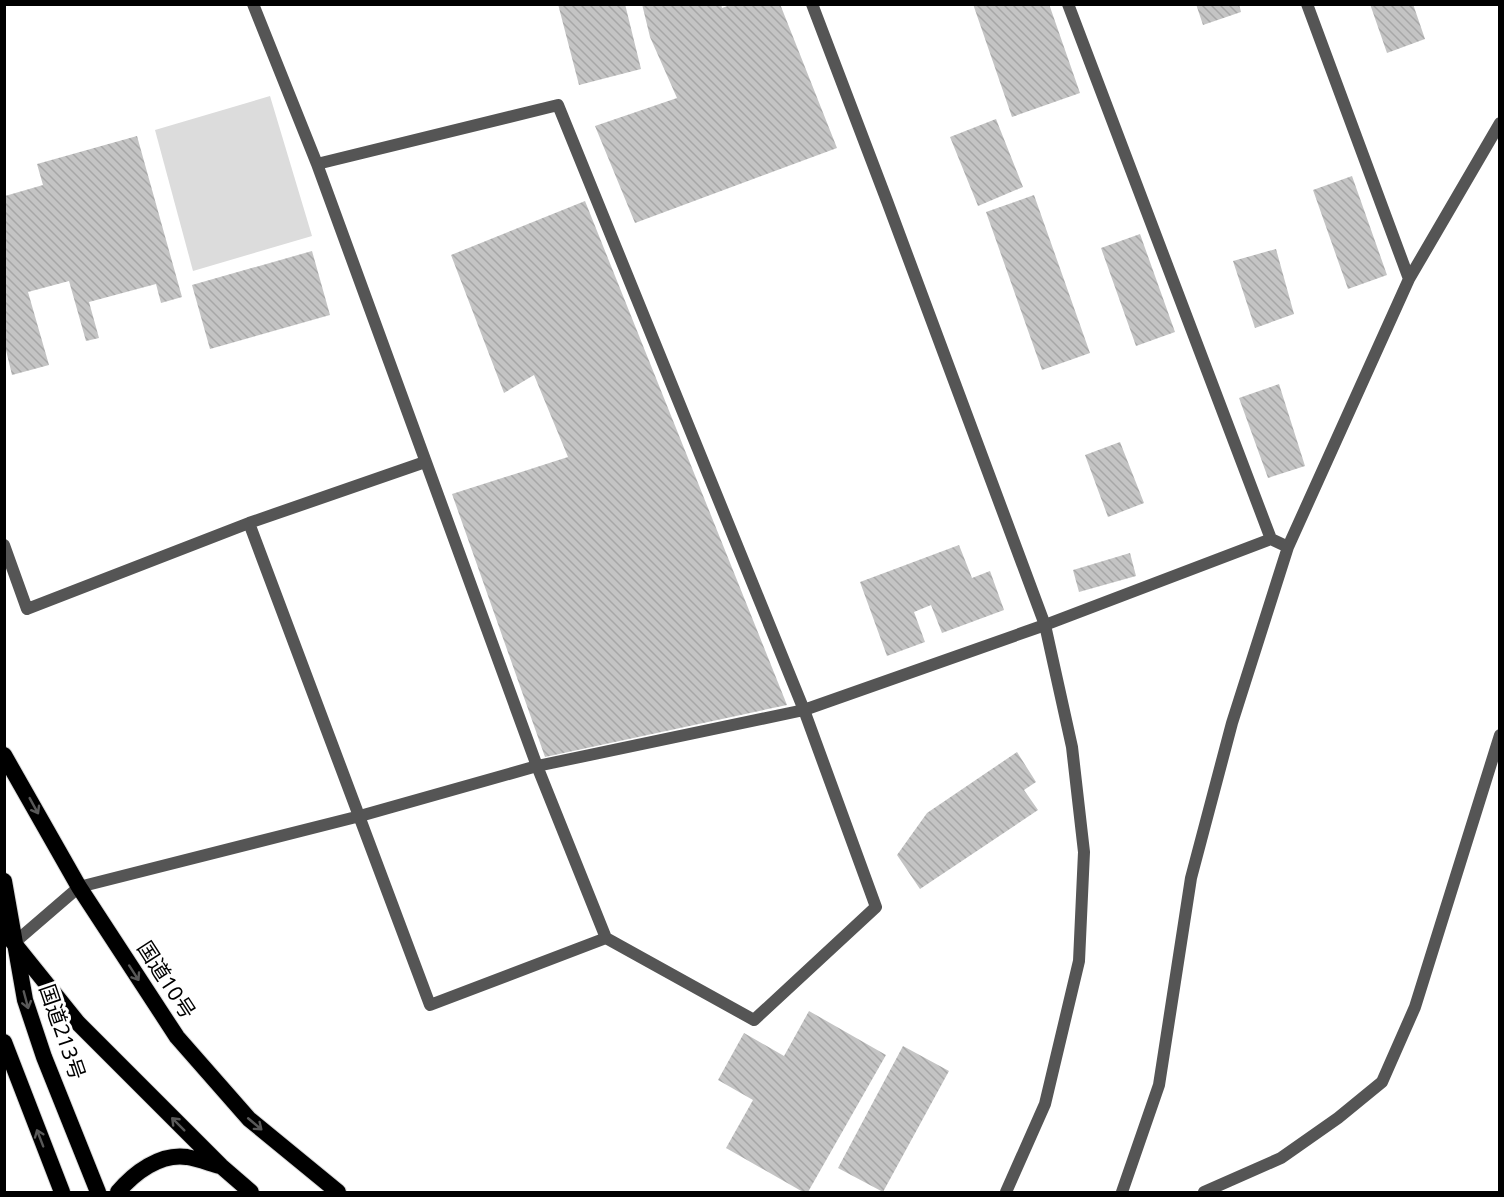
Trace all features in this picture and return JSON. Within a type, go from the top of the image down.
[{"type":"highway","name":"国道10号","points":[[4,755],[78,888],[177,1037],[249,1119],[338,1192]]},
{"type":"highway","name":"国道213号","points":[[4,881],[8,939],[25,1000],[44,1057],[98,1192]]},
{"type":"highway","points":[[8,939],[78,1023],[220,1166],[251,1192]]},
{"type":"highway","points":[[4,1042],[62,1192]]},
{"type":"highway","points":[[118,1192],[141,1170],[163,1160],[185,1157],[220,1166]]},
{"type":"street","points":[[253,4],[317,164],[537,766],[606,938],[754,1020],[876,907],[804,710],[558,105],[317,164]]},
{"type":"street","points":[[812,4],[1045,625],[1072,747],[1084,852],[1079,961],[1045,1104],[1006,1192]]},
{"type":"street","points":[[1068,4],[1271,539],[1288,547]]},
{"type":"street","points":[[1307,4],[1409,279]]},
{"type":"street","points":[[1122,1192],[1159,1085],[1191,878],[1232,723],[1288,547],[1409,279],[1500,123]]},
{"type":"street","points":[[4,545],[27,609],[249,523],[425,462]]},
{"type":"street","points":[[249,523],[430,1005],[606,938]]},
{"type":"street","points":[[8,939],[78,888],[360,816],[537,766],[804,710],[1045,625],[1271,539]]},
{"type":"street","points":[[1204,1192],[1281,1158],[1338,1118],[1382,1082],[1414,1007],[1500,735]]},
{"type":"shaded area","points":[[270,96],[312,236],[193,271],[155,130]]},
{"type":"building","points":[[558,4],[625,4],[641,69],[579,85]]},
{"type":"building","points":[[642,4],[721,4],[722,8],[733,4],[780,4],[837,148],[635,223],[595,126],[677,98],[650,37]]},
{"type":"building","points":[[973,4],[1049,4],[1080,93],[1012,117]]},
{"type":"building","points":[[1196,4],[1239,4],[1241,12],[1203,25]]},
{"type":"building","points":[[1370,4],[1413,4],[1425,39],[1387,53]]},
{"type":"building","points":[[996,119],[1023,187],[978,206],[950,137]]},
{"type":"building","points":[[137,136],[182,297],[161,303],[156,284],[89,302],[99,338],[86,341],[69,281],[28,292],[49,365],[12,375],[5,346],[5,196],[43,185],[37,164]]},
{"type":"building","points":[[1352,176],[1387,275],[1348,289],[1313,190]]},
{"type":"building","points":[[1034,195],[1090,353],[1042,370],[986,212]]},
{"type":"building","points":[[585,201],[787,705],[545,757],[452,494],[568,457],[534,375],[504,393],[451,255]]},
{"type":"building","points":[[1140,234],[1175,332],[1136,346],[1101,248]]},
{"type":"building","points":[[1276,249],[1294,314],[1255,328],[1233,261]]},
{"type":"building","points":[[312,251],[330,315],[210,349],[192,285]]},
{"type":"building","points":[[1279,384],[1305,466],[1268,478],[1239,398]]},
{"type":"building","points":[[1120,442],[1144,503],[1108,517],[1085,455]]},
{"type":"building","points":[[959,545],[972,578],[990,571],[1004,610],[942,633],[931,605],[914,612],[925,642],[887,656],[860,582]]},
{"type":"building","points":[[1130,553],[1136,576],[1079,592],[1073,570]]},
{"type":"building","points":[[1017,752],[1036,782],[1024,790],[1038,810],[920,889],[897,855],[927,813]]},
{"type":"building","points":[[809,1011],[886,1055],[808,1192],[803,1192],[726,1148],[753,1100],[718,1080],[744,1033],[784,1056]]},
{"type":"building","points":[[903,1046],[949,1071],[883,1192],[838,1168]]}]
